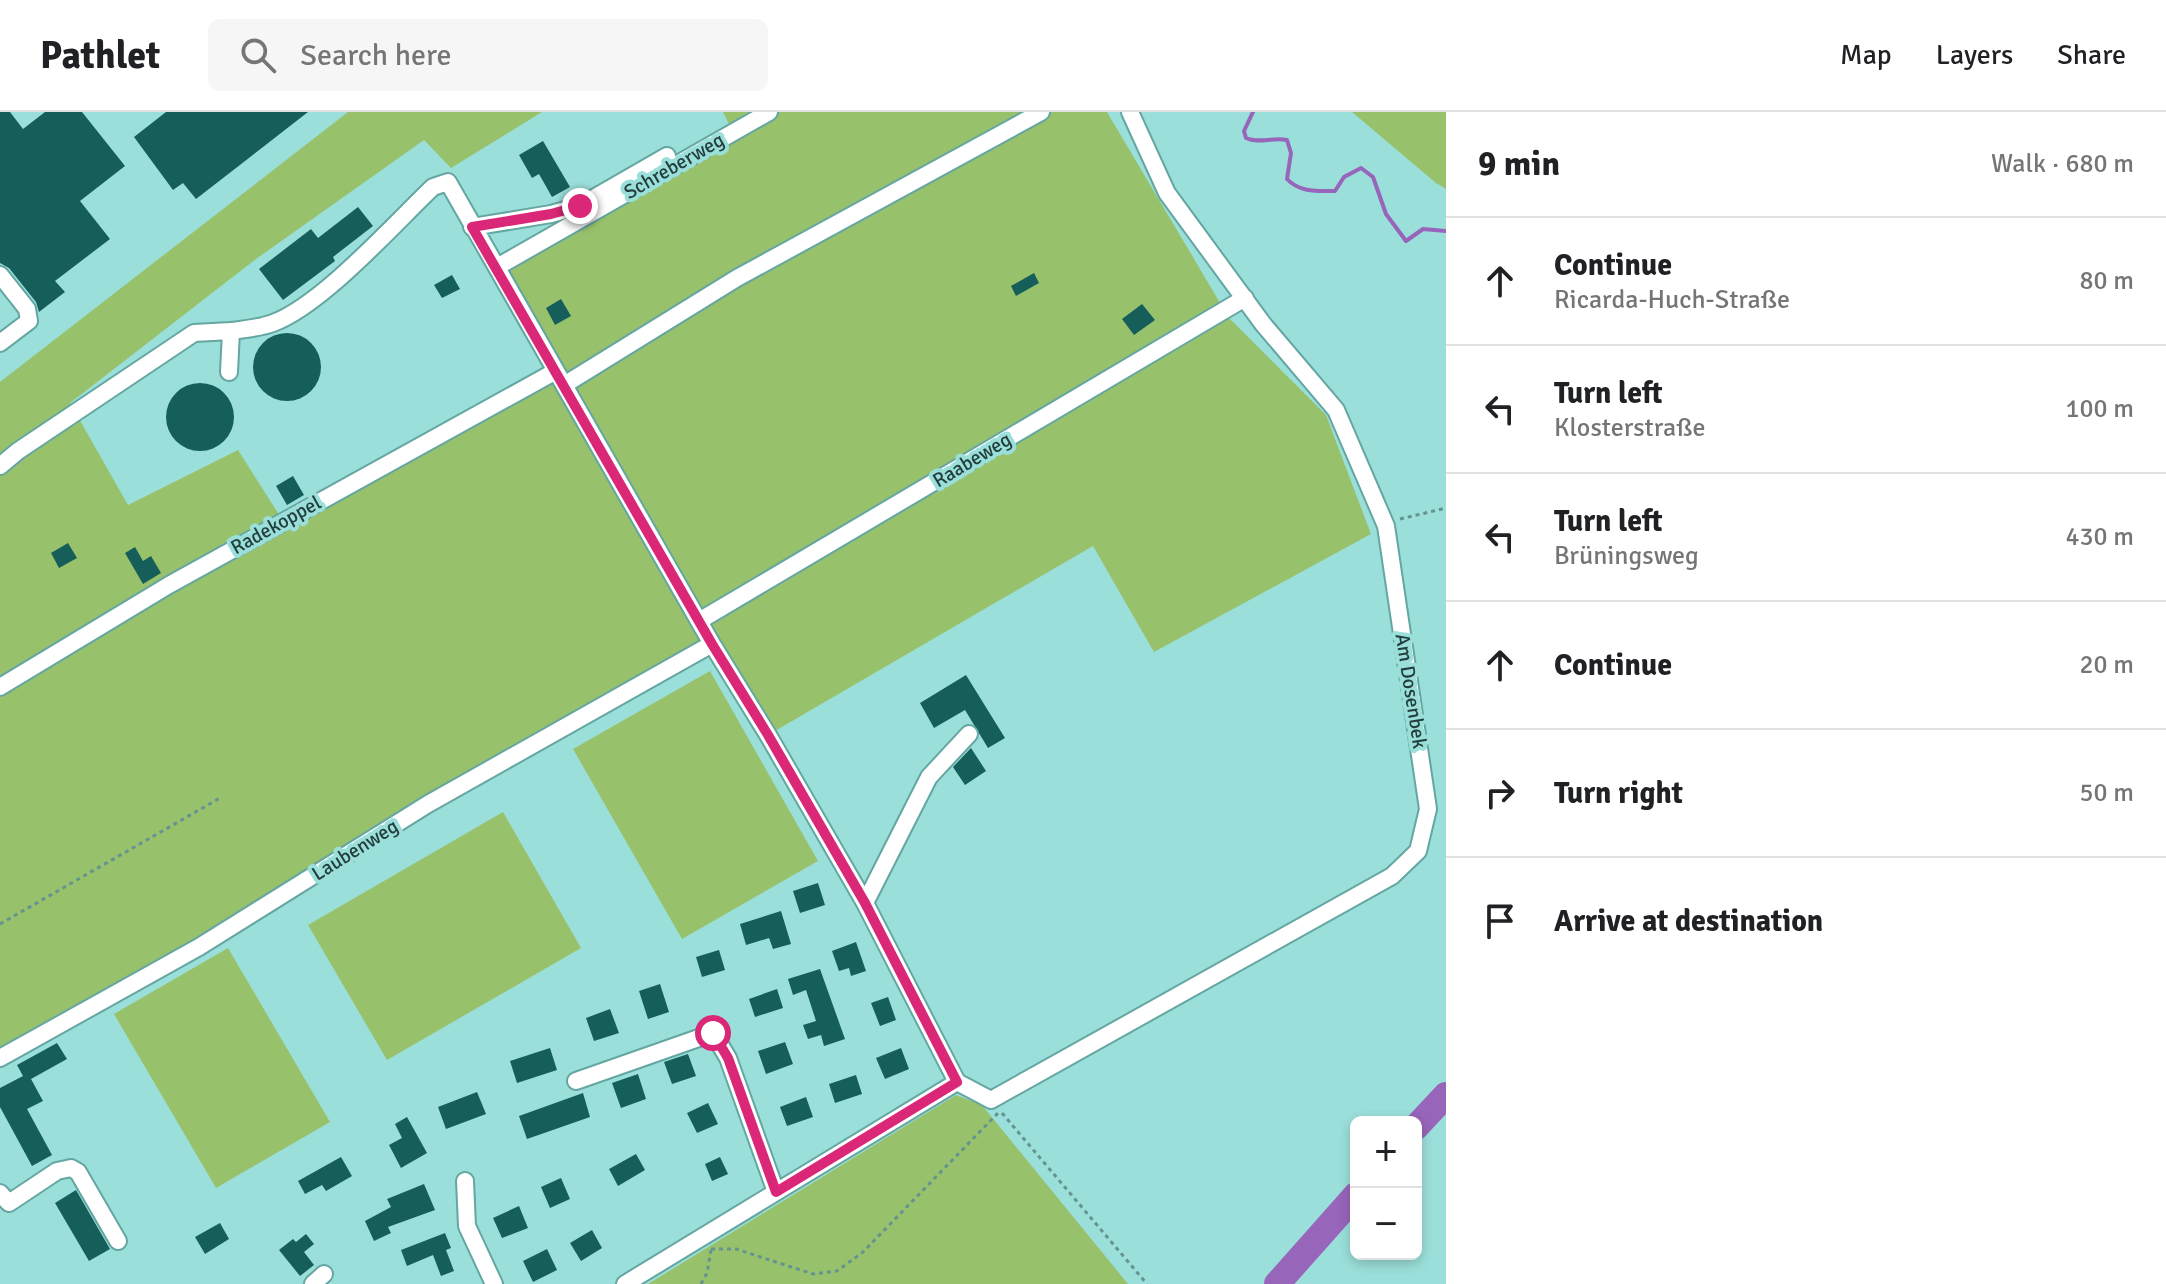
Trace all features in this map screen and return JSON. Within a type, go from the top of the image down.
[{"type":"street","name":"Schreberweg","points":[[497,267],[769,112]]},
{"type":"street","name":"Radekoppel","points":[[0,687],[169,585],[560,378],[1041,112]]},
{"type":"street","name":"Am Dosenbek","points":[[957,1082],[991,1100],[1392,876],[1418,851],[1428,809],[1386,526],[1336,410],[1245,298],[1167,193],[1130,112]]},
{"type":"street","points":[[472,227],[580,206],[667,156]]},
{"type":"street","points":[[0,466],[194,333],[272,324],[292,314],[339,277],[433,187],[448,182],[712,644],[865,903],[957,1082],[776,1192],[706,1244],[625,1284]]},
{"type":"street","points":[[0,275],[27,309],[29,321],[0,343]]},
{"type":"street","name":"Raabeweg","points":[[699,621],[1245,298]]},
{"type":"street","points":[[229,372],[231,331]]},
{"type":"street","name":"Laubenweg","points":[[0,1058],[199,947],[428,804],[712,644]]},
{"type":"street","points":[[865,903],[929,777],[969,734]]},
{"type":"street","points":[[576,1081],[713,1033],[728,1058],[776,1192]]},
{"type":"street","points":[[0,1193],[9,1203],[57,1171],[71,1168],[78,1172],[118,1241]]},
{"type":"street","points":[[465,1181],[467,1226],[494,1284]]},
{"type":"path","points":[[1386,526],[1406,517],[1446,508]]},
{"type":"path","points":[[0,924],[220,798]]},
{"type":"path","points":[[701,1284],[707,1273],[706,1244],[736,1249],[813,1274],[837,1271],[863,1252],[1001,1111],[1147,1284]]},
{"type":"green space","points":[[348,112],[542,112],[451,168],[424,140],[256,259],[70,403],[128,505],[238,450],[283,521],[555,371],[497,267],[733,132],[723,112],[1107,112],[1229,318],[1326,415],[1371,534],[1154,652],[1093,546],[768,735],[712,645],[0,1058],[0,382]]},
{"type":"green space","points":[[1352,112],[1446,112],[1446,189],[1436,183]]},
{"type":"green space","points":[[710,671],[818,861],[682,939],[573,749]]},
{"type":"green space","points":[[503,812],[581,948],[387,1060],[308,925]]},
{"type":"green space","points":[[228,948],[330,1122],[216,1188],[114,1014]]},
{"type":"green space","points":[[956,1095],[982,1105],[1128,1284],[648,1284]]},
{"type":"building","points":[[0,112],[10,112],[23,129],[45,112],[82,112],[125,166],[80,201],[110,239],[55,281],[65,292],[39,312],[36,302],[9,268],[0,263]]},
{"type":"building","points":[[166,112],[308,112],[196,199],[183,183],[173,190],[134,137]]},
{"type":"building","points":[[543,141],[570,187],[552,197],[539,174],[532,178],[519,155]]},
{"type":"building","points":[[358,207],[373,226],[333,257],[335,261],[283,300],[259,269],[311,229],[318,238]]},
{"type":"building","points":[[1034,273],[1039,283],[1016,296],[1011,286]]},
{"type":"building","points":[[452,275],[460,289],[442,298],[434,285]]},
{"type":"building","points":[[561,299],[571,316],[555,325],[546,308]]},
{"type":"building","points":[[1142,304],[1155,320],[1134,335],[1122,319]]},
{"type":"building","points":[[287,333],[311,343],[321,367],[311,391],[287,401],[263,391],[253,367],[263,343]]},
{"type":"building","points":[[200,383],[224,393],[234,417],[224,441],[200,451],[176,441],[166,417],[176,393]]},
{"type":"building","points":[[293,476],[304,495],[287,505],[276,486]]},
{"type":"building","points":[[68,543],[77,558],[59,568],[51,553]]},
{"type":"building","points":[[135,547],[143,561],[151,556],[161,573],[143,584],[125,553]]},
{"type":"building","points":[[966,675],[1005,738],[988,748],[965,710],[934,728],[920,703]]},
{"type":"building","points":[[971,748],[986,771],[965,785],[953,767]]},
{"type":"building","points":[[818,883],[825,905],[800,913],[793,891]]},
{"type":"building","points":[[781,911],[791,944],[773,949],[769,938],[746,945],[740,924]]},
{"type":"building","points":[[856,942],[866,971],[851,976],[849,968],[839,971],[832,951]]},
{"type":"building","points":[[719,950],[725,970],[702,977],[696,957]]},
{"type":"building","points":[[820,969],[845,1039],[824,1046],[821,1035],[808,1039],[803,1025],[816,1021],[806,990],[793,995],[788,979]]},
{"type":"building","points":[[660,984],[669,1012],[648,1019],[639,991]]},
{"type":"building","points":[[777,989],[783,1008],[755,1017],[749,999]]},
{"type":"building","points":[[888,997],[896,1020],[880,1026],[871,1003]]},
{"type":"building","points":[[610,1009],[619,1033],[594,1041],[586,1018]]},
{"type":"building","points":[[785,1042],[793,1064],[766,1074],[758,1051]]},
{"type":"building","points":[[57,1043],[67,1059],[31,1079],[43,1101],[27,1109],[52,1155],[32,1166],[0,1107],[0,1088],[23,1076],[17,1065]]},
{"type":"building","points":[[550,1048],[557,1070],[517,1083],[510,1061]]},
{"type":"building","points":[[901,1048],[909,1069],[885,1079],[876,1058]]},
{"type":"building","points":[[688,1054],[696,1076],[672,1084],[664,1062]]},
{"type":"building","points":[[638,1074],[646,1099],[621,1108],[612,1083]]},
{"type":"building","points":[[856,1075],[862,1094],[835,1103],[829,1084]]},
{"type":"building","points":[[477,1092],[486,1114],[446,1129],[438,1107]]},
{"type":"building","points":[[583,1093],[590,1117],[527,1139],[519,1116]]},
{"type":"building","points":[[806,1097],[813,1117],[787,1126],[780,1107]]},
{"type":"building","points":[[708,1103],[718,1124],[697,1133],[687,1113]]},
{"type":"building","points":[[407,1117],[427,1153],[401,1168],[389,1145],[402,1138],[395,1124]]},
{"type":"building","points":[[636,1154],[645,1170],[618,1186],[609,1169]]},
{"type":"building","points":[[341,1157],[352,1176],[326,1191],[322,1185],[305,1194],[298,1181]]},
{"type":"building","points":[[720,1157],[728,1174],[712,1181],[705,1164]]},
{"type":"building","points":[[561,1178],[570,1199],[550,1208],[541,1187]]},
{"type":"building","points":[[424,1184],[435,1210],[388,1227],[391,1233],[374,1241],[365,1221],[391,1207],[387,1199]]},
{"type":"building","points":[[76,1190],[110,1249],[89,1261],[55,1203]]},
{"type":"building","points":[[519,1206],[528,1228],[502,1238],[493,1218]]},
{"type":"building","points":[[220,1223],[229,1239],[205,1254],[195,1237]]},
{"type":"building","points":[[592,1230],[602,1248],[581,1261],[570,1243]]},
{"type":"building","points":[[445,1233],[451,1248],[446,1250],[454,1271],[441,1276],[433,1255],[407,1266],[401,1250]]},
{"type":"building","points":[[306,1234],[314,1244],[304,1252],[314,1265],[300,1276],[279,1250]]},
{"type":"building","points":[[547,1249],[557,1270],[533,1282],[523,1261]]},
{"type":"waterway","points":[[1253,112],[1244,131],[1246,138],[1287,140],[1291,153],[1287,179],[1292,184],[1310,190],[1335,191],[1344,177],[1361,168],[1373,177],[1386,214],[1406,241],[1423,229],[1446,231]]},
{"type":"waterway","points":[[1422,1121],[1446,1095]]},
{"type":"waterway","points":[[1277,1284],[1350,1202]]},
{"type":"route","points":[[580,206],[472,227],[865,903],[957,1082],[776,1192],[728,1058],[713,1033]]}]
